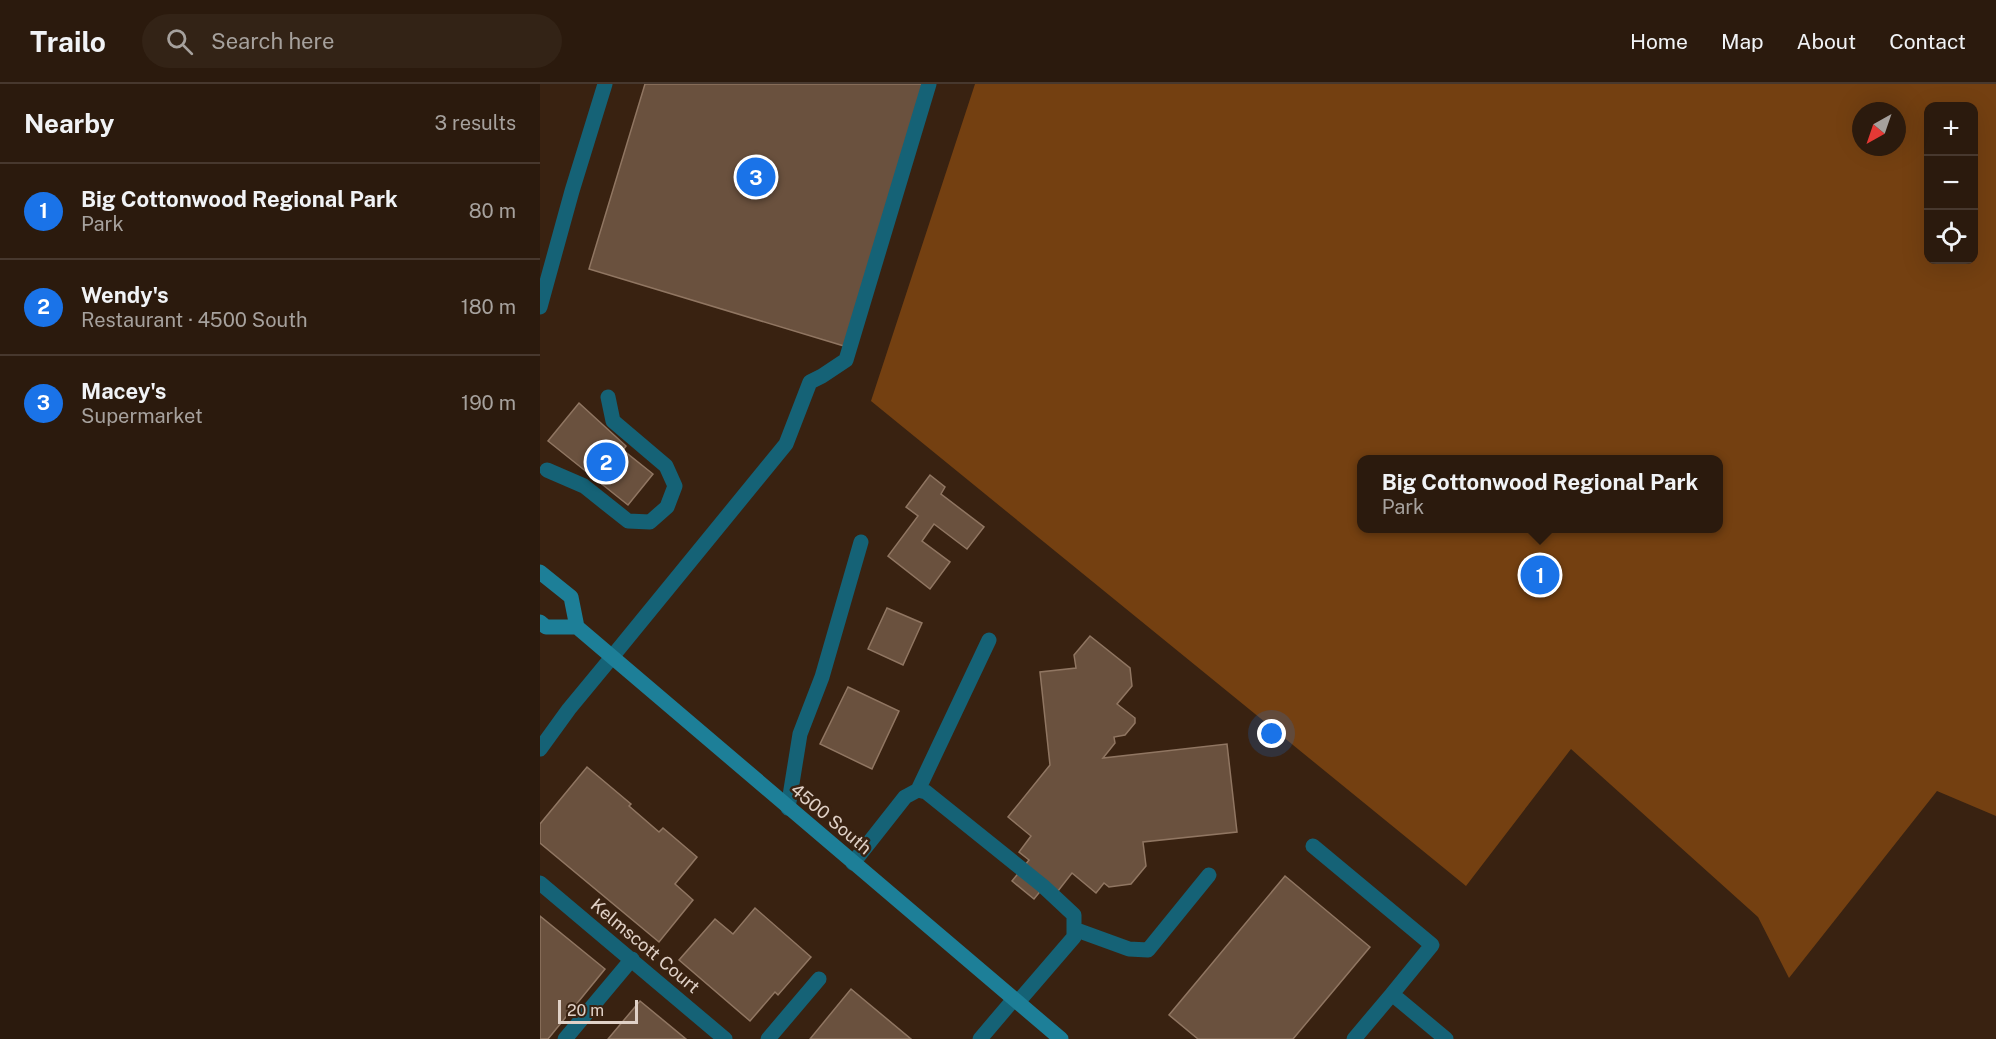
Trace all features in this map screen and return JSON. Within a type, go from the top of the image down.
[{"type":"main road","points":[[540,572],[571,597],[577,627],[546,627],[540,622]]},
{"type":"main road","name":"4500 South","points":[[577,627],[1061,1039]]},
{"type":"street","points":[[540,307],[605,84]]},
{"type":"street","points":[[540,749],[569,709],[786,444],[810,382],[846,360],[929,84]]},
{"type":"street","points":[[547,470],[584,486],[628,522],[650,522],[667,507],[675,486],[666,466],[612,421],[608,397]]},
{"type":"street","points":[[788,808],[800,734],[822,677],[861,542]]},
{"type":"street","points":[[853,863],[905,797],[918,790],[989,640]]},
{"type":"street","points":[[918,790],[926,792],[1044,886],[1074,915],[1074,937],[980,1039]]},
{"type":"street","points":[[1313,846],[1432,945],[1354,1039]]},
{"type":"street","points":[[1074,929],[1129,950],[1148,950],[1209,875]]},
{"type":"street","name":"Kelmscott Court","points":[[540,883],[725,1039]]},
{"type":"street","points":[[565,1039],[632,959]]},
{"type":"street","points":[[768,1039],[819,979]]},
{"type":"street","points":[[1392,994],[1444,1038]]},
{"type":"shaded area","points":[[975,84],[1996,84],[1996,816],[1937,791],[1789,978],[1758,917],[1571,749],[1466,886],[871,401]]},
{"type":"building","points":[[645,84],[923,84],[844,346],[589,269]]},
{"type":"building","points":[[579,403],[626,446],[623,450],[653,474],[628,505],[548,441]]},
{"type":"building","points":[[930,475],[945,487],[941,494],[984,527],[967,549],[934,524],[922,541],[950,562],[930,589],[888,556],[918,516],[906,507]]},
{"type":"building","points":[[887,608],[922,623],[903,665],[868,649]]},
{"type":"building","points":[[1090,636],[1130,668],[1132,686],[1117,704],[1135,718],[1135,723],[1125,735],[1114,737],[1115,743],[1103,758],[1227,744],[1237,832],[1143,842],[1146,866],[1131,884],[1109,887],[1104,883],[1096,893],[1072,873],[1058,891],[1047,883],[1034,899],[1012,881],[1029,860],[1019,852],[1031,836],[1008,817],[1050,765],[1040,672],[1076,668],[1074,655]]},
{"type":"building","points":[[848,687],[899,711],[872,769],[820,744]]},
{"type":"building","points":[[587,767],[631,804],[629,806],[659,832],[663,828],[697,857],[675,884],[693,900],[659,942],[540,843],[540,824]]},
{"type":"building","points":[[1285,876],[1370,947],[1293,1039],[1198,1039],[1169,1015]]},
{"type":"building","points":[[755,908],[811,957],[778,995],[775,992],[750,1021],[679,960],[715,919],[733,934]]},
{"type":"building","points":[[540,916],[605,969],[548,1039],[540,1039]]},
{"type":"building","points":[[851,989],[911,1039],[810,1039]]},
{"type":"building","points":[[640,1001],[686,1039],[608,1039]]},
{"type":"place","name":"Macey's","points":[[756,177]]},
{"type":"place","name":"Wendy's","points":[[606,462]]},
{"type":"place","name":"Big Cottonwood Regional Park","points":[[1540,575]]}]
